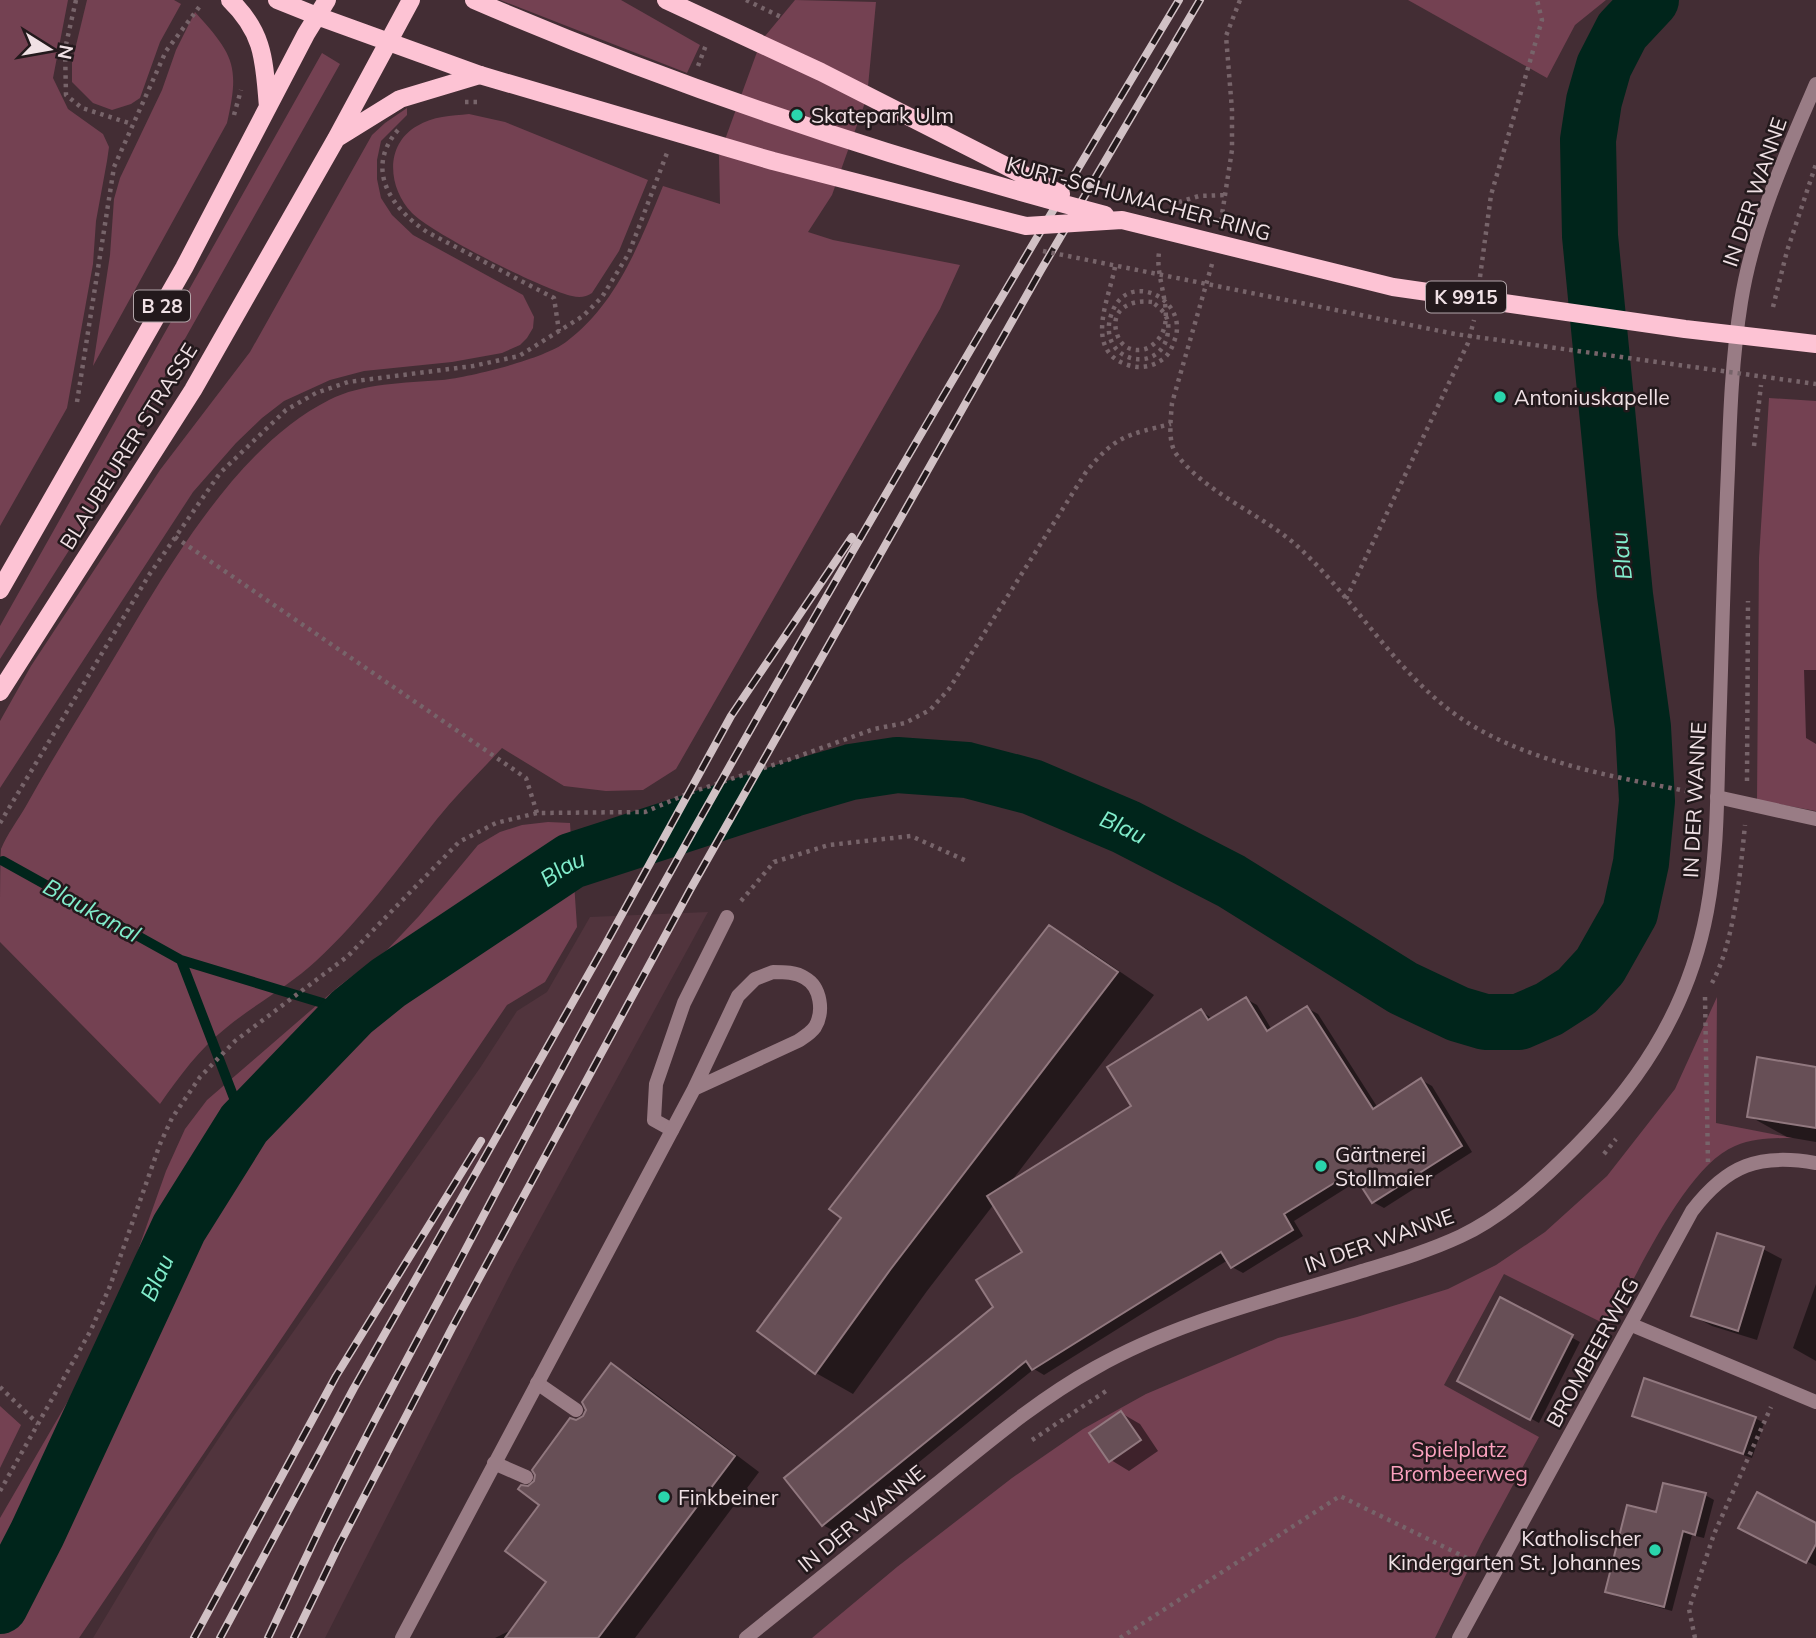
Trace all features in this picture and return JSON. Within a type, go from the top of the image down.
[{"type":"main road","points":[[230,0],[257,33],[265,64],[268,107]]},
{"type":"main road","points":[[277,0],[480,75],[773,161],[1027,226],[1115,218]]},
{"type":"main road","name":"BLAUBEURER STRASSE","points":[[0,590],[184,268],[327,0]]},
{"type":"main road","name":"BLAUBEURER STRASSE","points":[[0,692],[193,390],[336,139],[411,0]]},
{"type":"main road","name":"KURT-SCHUMACHER-RING","points":[[474,0],[781,119],[1115,218],[1393,287],[1685,329],[1816,344]]},
{"type":"main road","points":[[666,0],[821,72],[1031,180],[1115,218]]},
{"type":"main road","points":[[336,139],[400,99],[480,75]]},
{"type":"street","name":"IN DER WANNE","points":[[746,1638],[1051,1395],[1149,1340],[1210,1317],[1411,1256],[1462,1235],[1507,1208],[1541,1180],[1605,1117],[1638,1077],[1659,1043],[1679,1002],[1707,913],[1717,797],[1721,620],[1732,372],[1742,297],[1759,228],[1788,149],[1816,84]]},
{"type":"street","points":[[1717,797],[1816,819]]},
{"type":"street","points":[[672,1130],[654,1120],[656,1084],[684,1003],[727,917]]},
{"type":"street","points":[[402,1638],[694,1088],[738,996],[755,979],[773,972],[791,972],[807,978],[815,988],[821,1005],[813,1030],[798,1041],[694,1088]]},
{"type":"street","name":"BROMBEERWEG","points":[[1459,1638],[1692,1211],[1709,1189],[1730,1173],[1761,1161],[1792,1159],[1816,1163]]},
{"type":"street","points":[[1632,1325],[1816,1402]]},
{"type":"street","points":[[537,1383],[576,1410]]},
{"type":"street","points":[[494,1463],[526,1477]]},
{"type":"path","points":[[76,0],[65,49],[66,95],[82,108],[132,124]]},
{"type":"path","points":[[746,0],[781,17]]},
{"type":"path","points":[[1219,234],[1232,149],[1226,36],[1240,0]]},
{"type":"path","points":[[1478,288],[1491,195],[1542,20],[1537,0]]},
{"type":"path","points":[[76,413],[114,167],[166,51],[200,6]]},
{"type":"path","points":[[695,77],[708,37]]},
{"type":"path","points":[[465,102],[486,102]]},
{"type":"path","points":[[404,124],[383,155],[383,174],[396,206],[427,232],[554,298],[559,331]]},
{"type":"path","points":[[0,823],[149,575],[220,473],[286,410],[316,393],[348,382],[473,366],[519,356],[583,316],[602,297],[629,253],[667,152],[679,158]]},
{"type":"path","points":[[1773,307],[1787,251],[1816,164]]},
{"type":"path","points":[[1034,249],[1455,334],[1816,384]]},
{"type":"path","points":[[1213,260],[1172,403],[1174,452],[1187,466],[1296,545],[1410,673],[1471,724],[1501,741],[1533,753],[1619,777],[1679,790]]},
{"type":"path","points":[[1115,267],[1101,328],[1107,352],[1117,362],[1133,367],[1145,367],[1156,364],[1167,356],[1174,343],[1177,331],[1175,316],[1162,298],[1150,292],[1136,291],[1124,295],[1114,306],[1108,324],[1109,340],[1119,353],[1134,359],[1149,358],[1162,349],[1168,336],[1164,311],[1152,302],[1139,300],[1127,303],[1119,312],[1115,325],[1117,336],[1125,347],[1135,350],[1148,348],[1158,341],[1164,327]]},
{"type":"path","points":[[1346,599],[1468,343],[1474,315]]},
{"type":"path","points":[[1753,452],[1760,385]]},
{"type":"path","points":[[0,1491],[91,1330],[172,1118],[200,1077],[235,1041],[348,957],[458,842],[496,823],[537,813],[645,812],[689,793],[788,761],[874,729],[905,723],[930,710],[949,689],[1086,472],[1105,449],[1120,438],[1171,424]]},
{"type":"path","points":[[175,537],[526,778],[537,813]]},
{"type":"path","points":[[1747,805],[1749,597]]},
{"type":"path","points":[[727,917],[774,862],[829,845],[911,836],[968,862]]},
{"type":"path","points":[[1705,996],[1709,1189]]},
{"type":"path","points":[[0,1387],[38,1424]]},
{"type":"path","points":[[1695,1638],[1689,1609],[1714,1534],[1780,1387]]},
{"type":"path","points":[[1120,1638],[1340,1496],[1496,1572]]},
{"type":"shaded area","points":[[708,912],[514,1267],[325,1638],[93,1638],[159,1528],[235,1414],[480,1068],[517,1011],[547,992],[590,917]]},
{"type":"green space","points":[[0,0],[68,0],[53,78],[68,109],[103,134],[109,147],[96,221],[93,264],[67,408],[0,526]]},
{"type":"green space","points":[[87,0],[174,0],[181,4],[160,42],[140,98],[131,104],[112,110],[93,103],[72,82],[72,62]]},
{"type":"green space","points":[[500,0],[621,0],[700,45],[687,73]]},
{"type":"green space","points":[[795,0],[876,2],[867,97],[832,195],[808,232],[833,240],[960,265],[940,309],[676,769],[643,790],[606,791],[564,786],[502,748],[445,810],[379,893],[333,945],[294,979],[216,1036],[190,1064],[160,1104],[0,942],[1,849],[6,838],[164,575],[223,492],[256,455],[291,424],[342,394],[384,385],[470,375],[524,361],[556,348],[584,327],[613,291],[636,250],[663,186],[720,204],[719,156],[761,41]]},
{"type":"green space","points":[[1408,0],[1606,0],[1575,25],[1547,78]]},
{"type":"green space","points":[[195,12],[218,39],[230,62],[233,88],[227,123],[93,366],[110,255],[114,199],[120,178]]},
{"type":"green space","points":[[322,53],[340,64],[173,360],[113,481],[0,659],[0,626]]},
{"type":"green space","points":[[407,108],[407,115],[381,141],[377,179],[381,198],[392,215],[413,235],[523,295],[534,317],[533,328],[520,345],[502,353],[452,362],[364,371],[330,380],[284,401],[262,418],[193,492],[0,788],[0,721],[31,666],[160,470],[250,352],[372,135]]},
{"type":"green space","points":[[469,114],[505,122],[648,180],[619,251],[592,293],[583,297],[572,296],[514,272],[441,234],[412,213],[404,203],[394,179],[393,167],[399,144],[406,134],[429,120]]},
{"type":"green space","points":[[1769,398],[1816,401],[1816,811],[1757,800],[1759,558]]},
{"type":"green space","points":[[570,823],[577,927],[545,982],[507,1005],[79,1638],[0,1638],[0,1518],[94,1356],[126,1284],[166,1171],[185,1129],[207,1100],[339,986],[387,950],[478,845],[500,832],[522,825]]},
{"type":"green space","name":"Spielplatz Brombeerweg","points":[[1717,997],[1716,1123],[1793,1138],[1771,1138],[1742,1143],[1716,1158],[1698,1176],[1663,1226],[1609,1326],[1504,1274],[1444,1385],[1539,1437],[1481,1544],[1435,1638],[812,1638],[897,1567],[1012,1478],[1083,1429],[1146,1394],[1278,1338],[1448,1289],[1496,1265],[1545,1232],[1607,1176],[1675,1089]]},
{"type":"green space","points":[[0,1406],[21,1425],[0,1468]]},
{"type":"building","points":[[1049,925],[1118,972],[890,1270],[815,1374],[757,1331],[841,1218],[829,1209]]},
{"type":"building","points":[[1246,997],[1267,1031],[1307,1006],[1373,1109],[1421,1078],[1462,1146],[1372,1203],[1352,1172],[1284,1214],[1293,1230],[1231,1268],[1221,1252],[1032,1370],[1026,1361],[822,1526],[784,1478],[993,1307],[976,1280],[1022,1252],[987,1196],[1131,1106],[1107,1067],[1201,1009],[1208,1020]]},
{"type":"building","points":[[1757,1057],[1816,1067],[1816,1128],[1747,1117]]},
{"type":"building","points":[[1717,1233],[1764,1247],[1738,1331],[1691,1316]]},
{"type":"building","points":[[1500,1297],[1573,1335],[1530,1420],[1457,1381]]},
{"type":"building","points":[[611,1363],[735,1456],[598,1638],[505,1638],[546,1582],[505,1551],[539,1505],[518,1489],[521,1485],[528,1486],[534,1481],[532,1470],[570,1418],[576,1420],[583,1416],[586,1410],[582,1402]]},
{"type":"building","points":[[1644,1378],[1756,1417],[1743,1454],[1632,1416]]},
{"type":"building","points":[[1121,1411],[1141,1440],[1109,1462],[1089,1433]]},
{"type":"building","points":[[1663,1483],[1706,1493],[1695,1535],[1683,1531],[1664,1607],[1605,1592],[1627,1505],[1656,1512]]},
{"type":"building","points":[[1757,1492],[1816,1523],[1816,1544],[1806,1563],[1738,1528]]},
{"type":"waterway","name":"Blau","points":[[0,1606],[37,1534],[179,1228],[244,1124],[352,1012],[388,983],[571,861],[851,772],[897,765],[967,770],[1032,787],[1126,827],[1231,881],[1403,988],[1458,1014],[1485,1022],[1519,1022],[1549,1009],[1577,991],[1600,966],[1630,913],[1641,863],[1647,801],[1643,727],[1625,595],[1590,236],[1588,140],[1594,101],[1604,66],[1622,31],[1651,0]]},
{"type":"waterway","name":"Blaukanal","points":[[3,861],[181,960],[244,1124]]},
{"type":"waterway","name":"Blaukanal","points":[[181,960],[352,1012]]},
{"type":"railway","points":[[268,1638],[369,1431],[639,928],[905,462],[1179,0]]},
{"type":"railway","points":[[294,1638],[339,1545],[452,1328],[690,890],[1041,270],[1200,0]]},
{"type":"railway","points":[[220,1638],[354,1388],[604,947],[731,716],[852,537]]},
{"type":"railway","points":[[194,1638],[336,1376],[481,1141]]},
{"type":"place","name":"Skatepark Ulm","points":[[797,115]]},
{"type":"place","name":"Antoniuskapelle","points":[[1500,397]]},
{"type":"place","name":"Gärtnerei Stollmaier","points":[[1321,1166]]},
{"type":"place","name":"Finkbeiner","points":[[664,1497]]},
{"type":"place","name":"Katholischer Kindergarten St. Johannes","points":[[1655,1550]]}]
